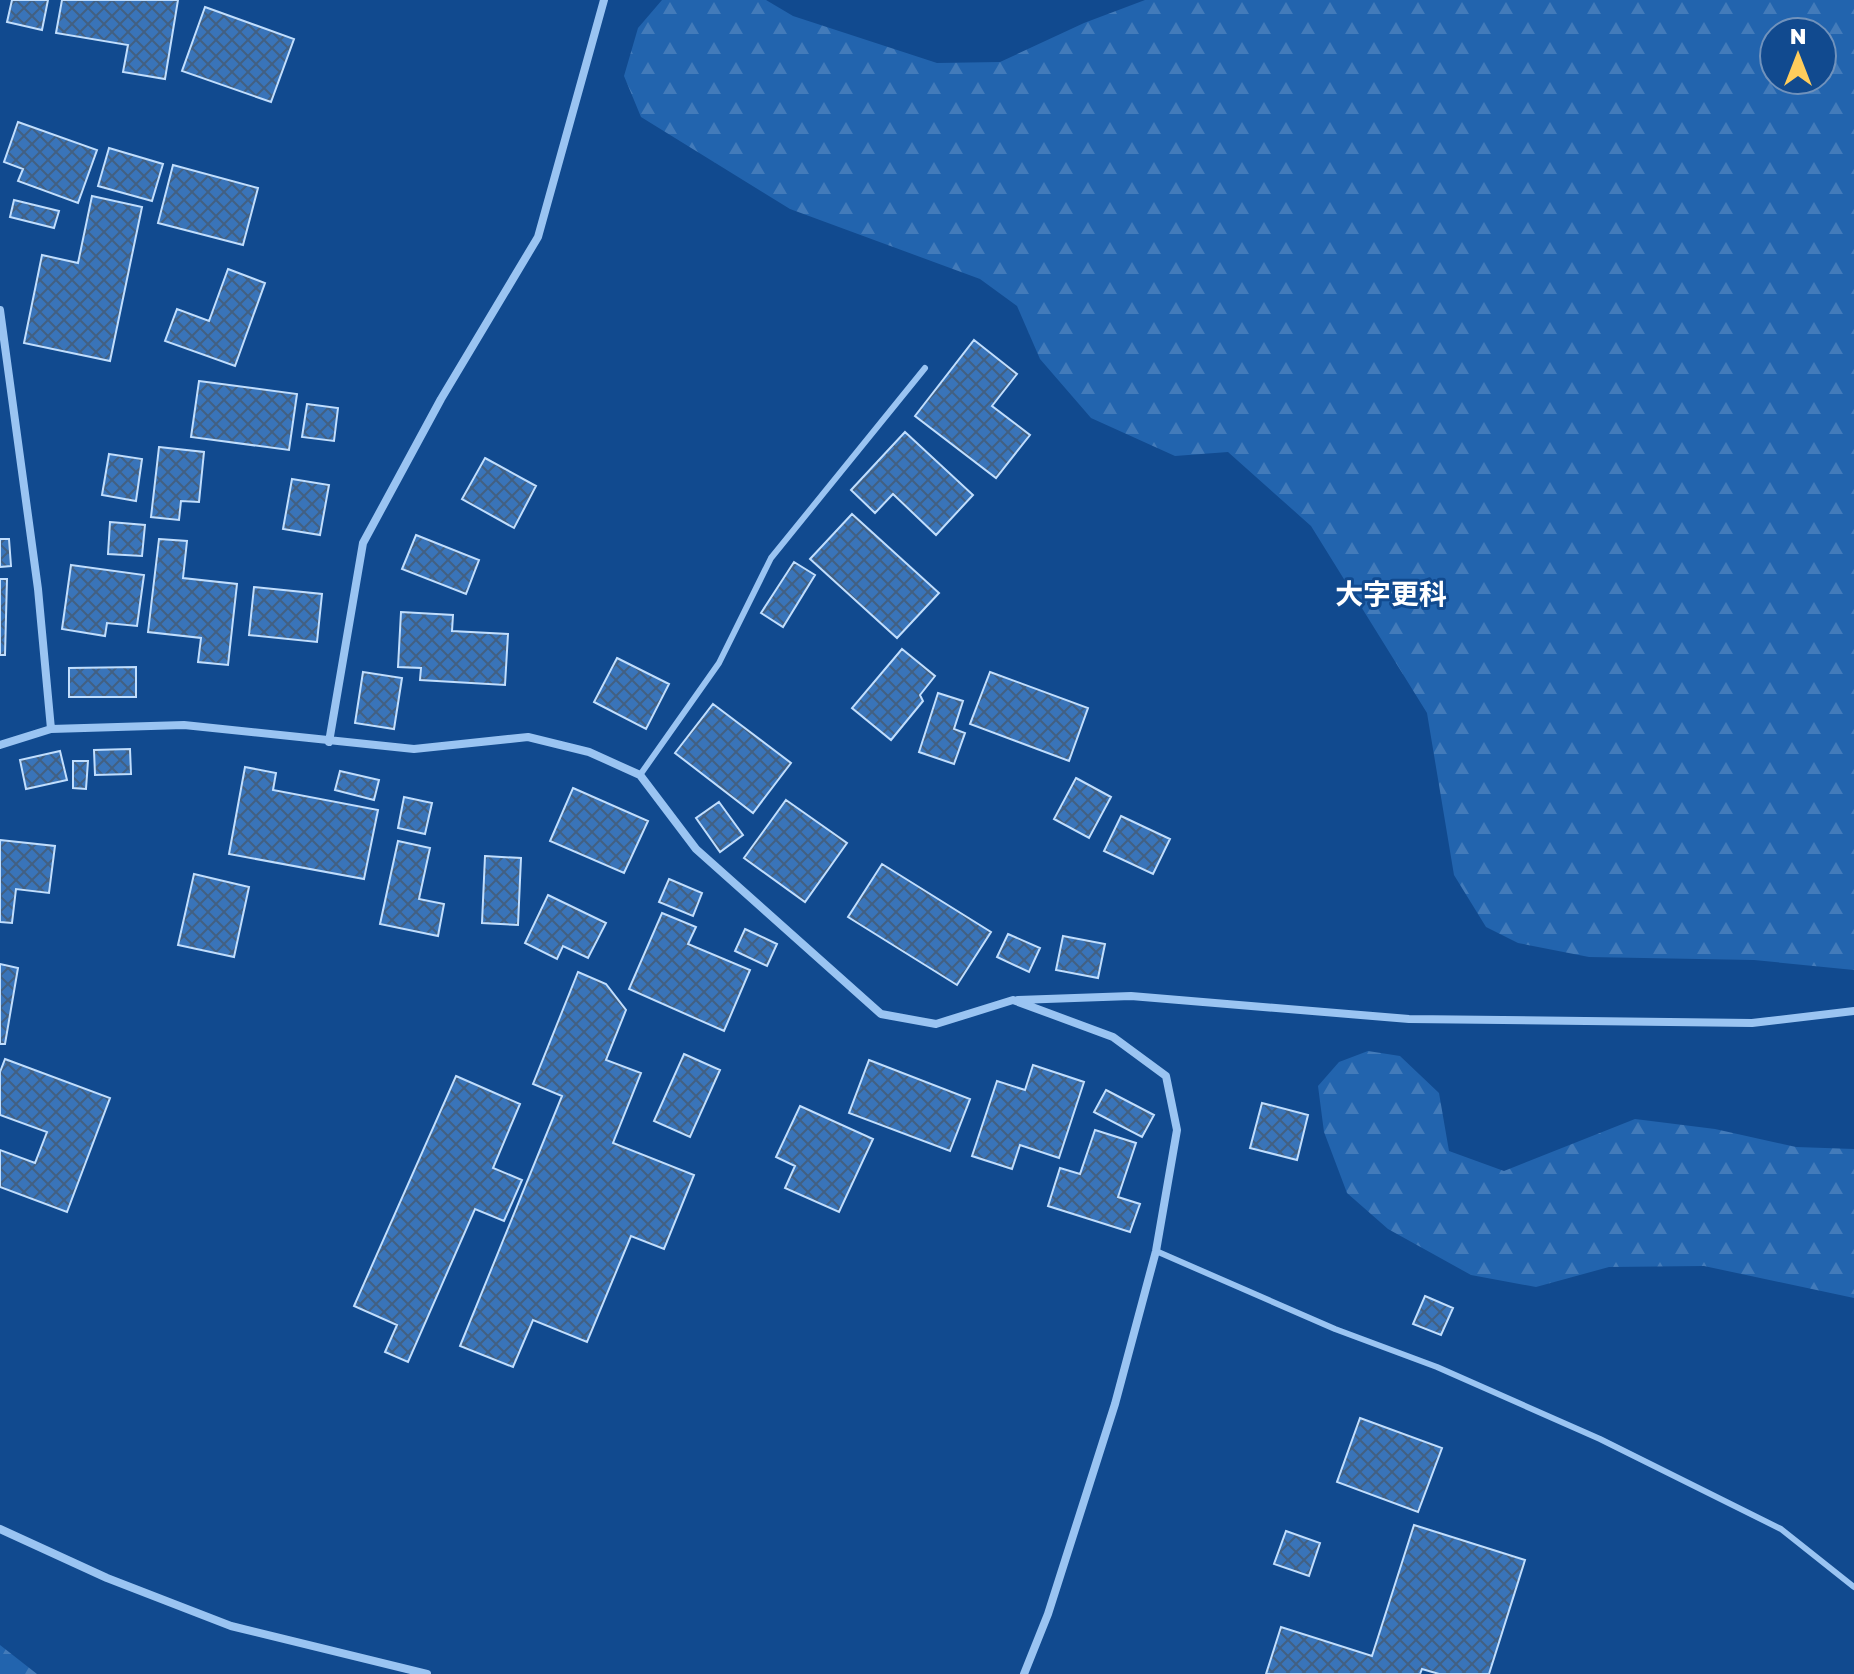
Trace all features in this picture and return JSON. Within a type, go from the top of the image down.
[{"type":"street","points":[[329,742],[363,543],[441,399],[538,237],[604,0]]},
{"type":"street","points":[[0,310],[38,589],[51,729]]},
{"type":"street","points":[[0,745],[51,729],[184,725],[414,749],[528,737],[589,752],[640,775],[696,849],[881,1014],[936,1024],[1013,1000],[1131,996],[1409,1019],[1752,1023],[1854,1011]]},
{"type":"street","points":[[1013,1000],[1113,1037],[1166,1076],[1177,1130],[1156,1251],[1115,1404],[1048,1614],[1024,1674]]},
{"type":"street","points":[[0,1529],[107,1578],[231,1626],[427,1674]]},
{"type":"lane","points":[[640,775],[719,663],[771,558],[925,368]]},
{"type":"lane","points":[[1156,1251],[1335,1329],[1437,1367],[1600,1439],[1781,1529],[1854,1587]]},
{"type":"green space","points":[[662,0],[766,0],[793,16],[937,63],[1000,62],[1084,23],[1145,0],[1854,0],[1854,970],[1754,960],[1589,957],[1518,943],[1486,927],[1454,875],[1427,713],[1311,526],[1228,452],[1175,456],[1091,418],[1040,359],[1017,306],[980,279],[790,209],[641,117],[624,76],[638,28]]},
{"type":"green space","points":[[1368,1051],[1400,1056],[1439,1093],[1449,1151],[1504,1171],[1635,1119],[1715,1129],[1796,1147],[1854,1149],[1854,1298],[1704,1266],[1609,1267],[1536,1287],[1471,1275],[1388,1229],[1347,1193],[1324,1132],[1318,1086],[1339,1062]]},
{"type":"green space","points":[[0,1645],[37,1674],[0,1674]]},
{"type":"building","points":[[12,0],[48,0],[42,30],[7,22]]},
{"type":"building","points":[[62,0],[178,0],[165,79],[123,72],[128,45],[56,33]]},
{"type":"building","points":[[205,7],[294,39],[271,102],[182,71]]},
{"type":"building","points":[[18,122],[97,150],[78,203],[18,181],[23,169],[4,162]]},
{"type":"building","points":[[109,148],[163,164],[152,201],[98,186]]},
{"type":"building","points":[[173,165],[258,188],[243,245],[158,223]]},
{"type":"building","points":[[92,196],[142,207],[110,361],[24,343],[42,255],[78,263]]},
{"type":"building","points":[[14,200],[59,211],[54,228],[10,217]]},
{"type":"building","points":[[228,269],[265,283],[235,366],[165,341],[177,309],[209,321]]},
{"type":"building","points":[[974,340],[1017,374],[992,406],[1030,435],[996,478],[915,416]]},
{"type":"building","points":[[199,381],[297,394],[289,450],[191,437]]},
{"type":"building","points":[[307,404],[338,408],[334,441],[302,437]]},
{"type":"building","points":[[905,432],[973,495],[936,535],[893,494],[875,513],[851,490]]},
{"type":"building","points":[[159,447],[204,452],[199,502],[181,501],[179,520],[151,517]]},
{"type":"building","points":[[109,454],[142,459],[136,501],[102,495]]},
{"type":"building","points":[[485,458],[536,486],[514,528],[462,499]]},
{"type":"building","points":[[292,479],[329,485],[320,535],[283,529]]},
{"type":"building","points":[[852,514],[939,593],[897,638],[810,559]]},
{"type":"building","points":[[110,522],[145,525],[142,556],[108,554]]},
{"type":"building","points":[[416,535],[479,560],[466,594],[402,569]]},
{"type":"building","points":[[0,539],[9,539],[11,566],[0,567]]},
{"type":"building","points":[[159,539],[187,541],[183,578],[237,584],[228,665],[198,662],[201,638],[148,632]]},
{"type":"building","points":[[794,562],[815,575],[783,627],[761,613]]},
{"type":"building","points":[[71,565],[144,575],[137,626],[107,623],[105,636],[62,629]]},
{"type":"building","points":[[0,579],[7,579],[5,655],[0,655]]},
{"type":"building","points":[[254,587],[322,594],[317,642],[249,635]]},
{"type":"building","points":[[401,612],[453,615],[452,631],[508,634],[505,685],[420,680],[421,668],[398,667]]},
{"type":"building","points":[[902,649],[935,676],[920,695],[923,701],[891,740],[852,708]]},
{"type":"building","points":[[617,658],[669,684],[646,729],[594,702]]},
{"type":"building","points":[[136,667],[136,697],[69,697],[69,668]]},
{"type":"building","points":[[363,672],[402,678],[394,729],[355,723]]},
{"type":"building","points":[[990,672],[1088,708],[1069,761],[970,724]]},
{"type":"building","points":[[938,693],[963,701],[954,729],[965,733],[954,764],[919,752]]},
{"type":"building","points":[[713,704],[791,763],[753,813],[675,753]]},
{"type":"building","points":[[130,749],[131,774],[95,775],[94,750]]},
{"type":"building","points":[[60,751],[67,780],[26,789],[20,760]]},
{"type":"building","points":[[73,761],[88,761],[86,789],[73,788]]},
{"type":"building","points":[[245,767],[276,773],[273,790],[378,810],[364,879],[229,854]]},
{"type":"building","points":[[340,771],[379,780],[374,800],[335,790]]},
{"type":"building","points":[[1076,778],[1111,797],[1089,838],[1054,819]]},
{"type":"building","points":[[573,788],[648,821],[624,873],[550,841]]},
{"type":"building","points":[[404,797],[432,803],[425,834],[398,828]]},
{"type":"building","points":[[786,800],[847,843],[805,902],[744,858]]},
{"type":"building","points":[[719,802],[743,835],[720,852],[696,818]]},
{"type":"building","points":[[1121,816],[1170,839],[1153,874],[1104,851]]},
{"type":"building","points":[[0,840],[55,846],[49,893],[16,889],[12,923],[0,922]]},
{"type":"building","points":[[398,841],[430,848],[419,899],[444,904],[438,936],[380,924]]},
{"type":"building","points":[[485,856],[521,858],[518,925],[482,923]]},
{"type":"building","points":[[882,864],[991,932],[957,985],[848,917]]},
{"type":"building","points":[[194,874],[249,887],[234,957],[178,945]]},
{"type":"building","points":[[669,879],[702,893],[693,916],[659,902]]},
{"type":"building","points":[[548,895],[606,923],[588,958],[563,946],[557,959],[525,943]]},
{"type":"building","points":[[662,913],[696,927],[688,944],[750,970],[724,1031],[629,989]]},
{"type":"building","points":[[745,929],[777,944],[767,966],[735,951]]},
{"type":"building","points":[[1008,934],[1040,948],[1029,972],[997,957]]},
{"type":"building","points":[[1063,936],[1105,944],[1098,978],[1056,970]]},
{"type":"building","points":[[0,964],[18,968],[5,1044],[0,1044]]},
{"type":"building","points":[[578,972],[606,984],[626,1010],[606,1060],[641,1073],[613,1143],[694,1175],[664,1249],[631,1236],[587,1342],[533,1320],[513,1367],[460,1346],[562,1096],[533,1084]]},
{"type":"building","points":[[684,1054],[720,1070],[690,1137],[654,1121]]},
{"type":"building","points":[[5,1059],[110,1098],[67,1212],[0,1187],[0,1150],[35,1163],[47,1132],[0,1115],[0,1072]]},
{"type":"building","points":[[869,1060],[970,1099],[950,1151],[849,1113]]},
{"type":"building","points":[[1033,1065],[1084,1082],[1059,1158],[1020,1145],[1012,1169],[972,1156],[997,1081],[1025,1090]]},
{"type":"building","points":[[456,1076],[520,1104],[493,1168],[522,1180],[504,1221],[475,1209],[408,1362],[385,1352],[397,1325],[354,1306]]},
{"type":"building","points":[[1106,1090],[1154,1115],[1142,1137],[1094,1112]]},
{"type":"building","points":[[1262,1103],[1308,1115],[1297,1160],[1250,1148]]},
{"type":"building","points":[[800,1106],[873,1139],[839,1212],[785,1188],[795,1166],[776,1157]]},
{"type":"building","points":[[1095,1130],[1136,1143],[1118,1197],[1140,1204],[1130,1232],[1048,1206],[1060,1168],[1080,1174]]},
{"type":"building","points":[[1425,1296],[1453,1308],[1441,1335],[1413,1324]]},
{"type":"building","points":[[1360,1418],[1442,1448],[1418,1512],[1337,1482]]},
{"type":"building","points":[[1414,1525],[1525,1560],[1489,1674],[1439,1674],[1422,1669],[1420,1674],[1266,1674],[1281,1627],[1372,1656]]},
{"type":"building","points":[[1286,1531],[1320,1543],[1309,1576],[1274,1564]]},
{"type":"district","name":"大字更科","points":[[1391,594]]}]
